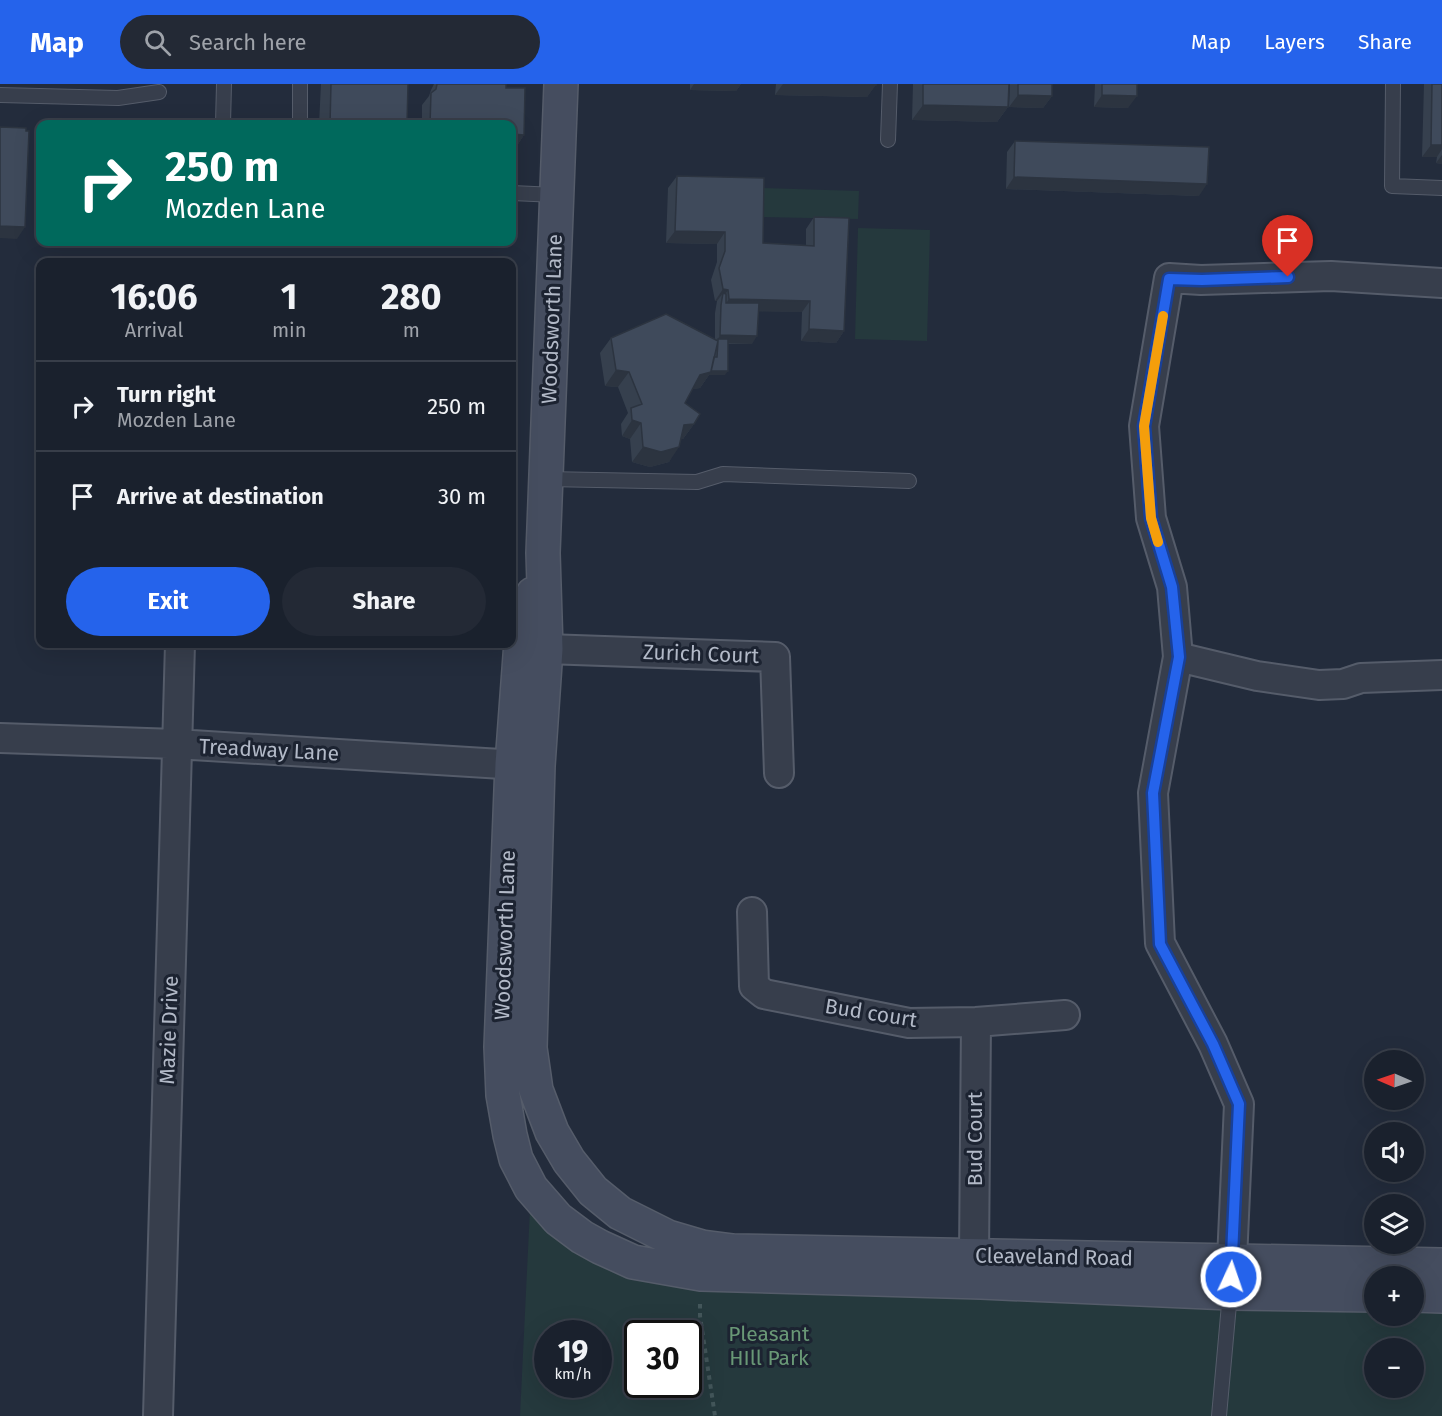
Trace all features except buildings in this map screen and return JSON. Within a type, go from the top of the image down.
[{"type":"street","name":"Woodsworth Lane","points":[[561,84],[543,553],[546,649],[525,765],[502,1035],[503,1095],[516,1159],[531,1188],[558,1219],[582,1237],[633,1262]]},
{"type":"street","points":[[1230,1293],[1239,1104],[1213,1044],[1160,944],[1153,793],[1179,657],[1172,587],[1151,518],[1144,426],[1169,279],[1331,276],[1442,284]]},
{"type":"street","name":"Woodsworth Lane","points":[[543,553],[521,642],[530,1048],[536,1090],[552,1132],[569,1161],[593,1191],[620,1213],[668,1237]]},
{"type":"street","name":"Mazie Drive","points":[[158,1416],[180,648]]},
{"type":"street","name":"Zurich Court","points":[[546,649],[775,657],[779,773]]},
{"type":"street","points":[[1179,657],[1257,676],[1319,686],[1343,684],[1361,678],[1442,675]]},
{"type":"street","name":"Treadway Lane","points":[[0,738],[176,744],[525,765]]},
{"type":"street","name":"Bud court","points":[[752,912],[754,986],[764,994],[909,1023],[976,1022],[1065,1015]]},
{"type":"street","name":"Bud Court","points":[[974,1256],[976,1022]]},
{"type":"street","points":[[531,1188],[569,1161]]},
{"type":"street","name":"Cleaveland Road","points":[[668,1237],[702,1247],[733,1251],[1442,1265]]},
{"type":"street","name":"Cleaveland Road","points":[[633,1262],[701,1274],[981,1282],[1230,1293],[1364,1295]]},
{"type":"street","points":[[1424,1295],[1442,1296]]},
{"type":"lane","points":[[223,120],[224,84]]},
{"type":"lane","points":[[300,84],[300,120]]},
{"type":"lane","points":[[888,140],[890,84]]},
{"type":"lane","points":[[1393,84],[1392,186],[1442,188]]},
{"type":"lane","points":[[0,95],[118,98],[159,92]]},
{"type":"lane","points":[[516,193],[556,195]]},
{"type":"lane","points":[[547,479],[697,482],[723,474],[909,481]]},
{"type":"lane","points":[[1219,1416],[1230,1293]]},
{"type":"path","points":[[701,1274],[700,1316],[715,1416]]},
{"type":"green space","points":[[763,188],[859,191],[858,219],[762,217]]},
{"type":"green space","points":[[858,228],[930,230],[927,341],[855,339]]},
{"type":"green space","name":"Pleasant HIll Park","points":[[531,1188],[600,1247],[1364,1294],[1364,1326],[1424,1326],[1424,1295],[1442,1296],[1442,1416],[520,1416]]},
{"type":"slow traffic","points":[[1158,542],[1151,518],[1144,426],[1163,316]]},
{"type":"route","points":[[1231,1277],[1239,1104],[1213,1044],[1160,944],[1153,793],[1179,657],[1172,587],[1151,518],[1144,426],[1169,279],[1288,277]]}]
